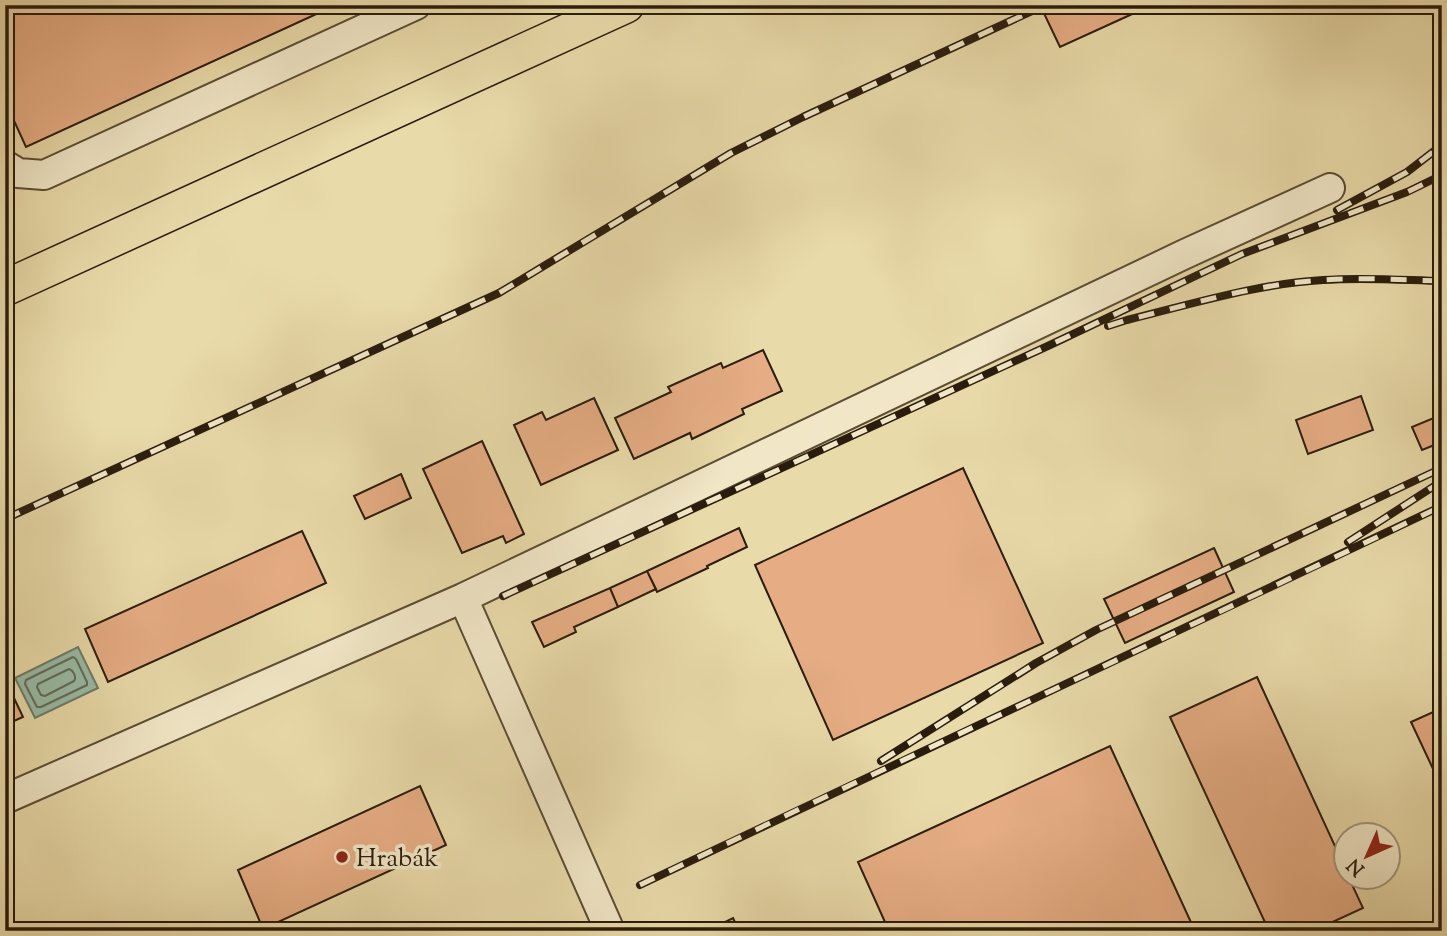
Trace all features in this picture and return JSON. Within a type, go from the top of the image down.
[{"type":"main road","points":[[5,288],[626,5]]},
{"type":"lane","points":[[5,165],[18,173],[44,175],[416,5]]},
{"type":"lane","points":[[5,799],[463,598],[1330,188]]},
{"type":"lane","points":[[463,598],[610,931]]},
{"type":"water","points":[[78,647],[98,688],[35,718],[15,678]]},
{"type":"building","points":[[5,5],[336,5],[26,147],[5,101]]},
{"type":"building","points":[[1040,5],[1152,5],[1060,47]]},
{"type":"building","points":[[763,350],[782,391],[742,409],[744,414],[692,439],[690,433],[634,459],[615,418],[671,392],[668,387],[721,363],[723,368]]},
{"type":"building","points":[[1361,396],[1373,430],[1308,454],[1296,420]]},
{"type":"building","points":[[594,398],[618,450],[541,485],[514,425],[542,412],[546,420]]},
{"type":"building","points":[[1436,417],[1442,431],[1442,442],[1422,450],[1412,427]]},
{"type":"building","points":[[482,441],[524,534],[506,543],[503,536],[462,553],[423,469]]},
{"type":"building","points":[[963,468],[1043,643],[833,740],[755,565]]},
{"type":"building","points":[[401,474],[411,498],[365,519],[354,496]]},
{"type":"building","points":[[739,528],[747,547],[657,592],[647,571]]},
{"type":"building","points":[[302,531],[326,583],[108,682],[85,629]]},
{"type":"building","points":[[1214,548],[1234,592],[1125,643],[1104,599]]},
{"type":"building","points":[[647,571],[656,589],[618,607],[610,588]]},
{"type":"building","points":[[610,588],[618,607],[574,627],[576,632],[544,647],[532,622]]},
{"type":"building","points":[[1257,677],[1332,840],[1332,890],[1355,890],[1363,908],[1313,931],[1269,931],[1170,717]]},
{"type":"building","points":[[5,679],[23,717],[5,725]]},
{"type":"building","points":[[1442,708],[1442,788],[1411,722]]},
{"type":"building","points":[[1110,746],[1195,931],[889,931],[858,862]]},
{"type":"building","name":"Hrabák","points":[[420,786],[446,845],[263,929],[238,870]]},
{"type":"building","points":[[733,918],[739,931],[707,931]]},
{"type":"railway","points":[[5,519],[499,293],[731,153],[1045,5]]},
{"type":"railway","points":[[1337,210],[1407,172],[1442,145]]},
{"type":"railway","points":[[503,596],[1242,254],[1407,192],[1442,175]]},
{"type":"railway","points":[[1108,326],[1224,296],[1298,282],[1352,279],[1442,281]]},
{"type":"railway","points":[[881,761],[1036,663],[1096,630],[1442,468]]},
{"type":"railway","points":[[1348,542],[1442,481]]},
{"type":"railway","points":[[640,885],[1442,506]]},
{"type":"place","name":"Hrabák","points":[[342,857]]}]
